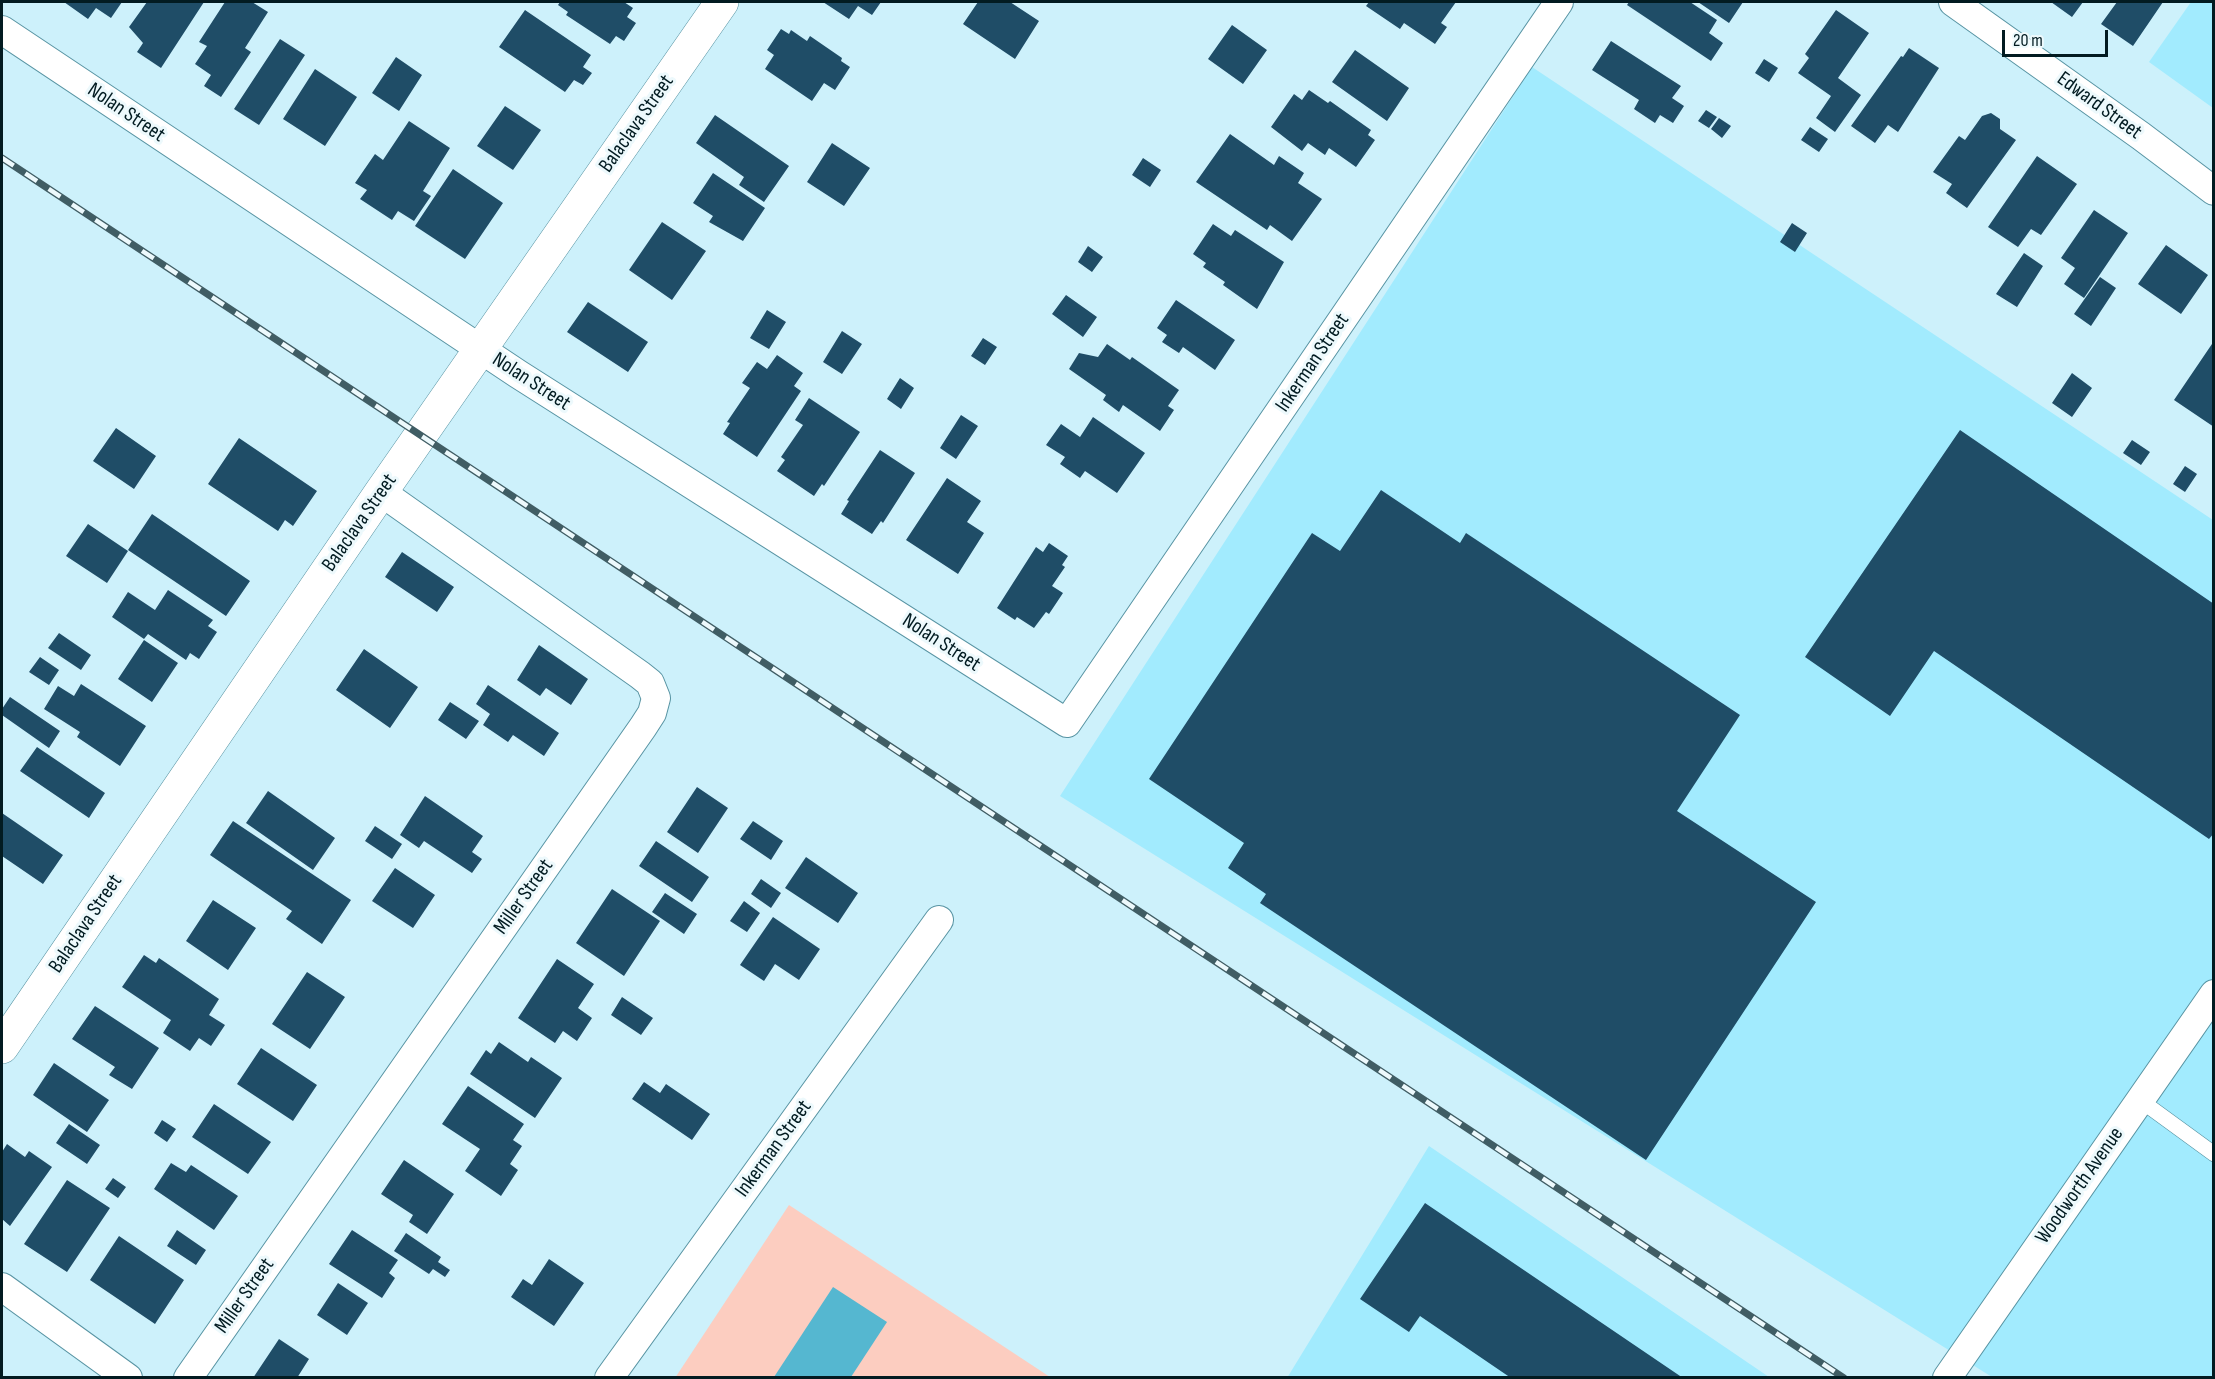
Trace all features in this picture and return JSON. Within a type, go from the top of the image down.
[{"type":"street","name":"Balaclava Street","points":[[2,1047],[381,492],[722,2]]},
{"type":"street","name":"Inkerman Street","points":[[1067,723],[1559,2]]},
{"type":"street","name":"Edward Street","points":[[1953,2],[2214,191]]},
{"type":"street","name":"Nolan Street","points":[[2,30],[481,349],[1067,723]]},
{"type":"street","name":"Miller Street","points":[[188,1377],[643,727],[656,698],[650,683],[640,675],[381,492]]},
{"type":"street","name":"Inkerman Street","points":[[609,1377],[939,920]]},
{"type":"street","name":"Woodworth Avenue","points":[[1947,1377],[2214,994]]},
{"type":"street","points":[[2,1287],[128,1377]]},
{"type":"lane","points":[[2140,1100],[2214,1154]]},
{"type":"shaded area","points":[[2191,2],[2213,2],[2213,108],[2149,62]]},
{"type":"shaded area","points":[[1532,67],[2213,520],[2213,1377],[1992,1377],[1060,796]]},
{"type":"shaded area","points":[[1429,1146],[1769,1377],[1287,1378]]},
{"type":"shaded area","points":[[789,1205],[1050,1377],[675,1378]]},
{"type":"shaded area","points":[[833,1287],[887,1322],[851,1377],[774,1377]]},
{"type":"building","points":[[64,2],[122,2],[111,18],[96,8],[88,19]]},
{"type":"building","points":[[147,2],[204,2],[161,68],[137,52],[143,43],[129,27]]},
{"type":"building","points":[[225,2],[252,2],[268,12],[245,48],[251,52],[221,97],[204,86],[211,75],[195,64],[207,46],[199,42]]},
{"type":"building","points":[[560,2],[624,2],[633,8],[627,17],[636,23],[624,41],[616,36],[610,44],[566,15],[568,12],[558,5]]},
{"type":"building","points":[[823,2],[881,2],[872,15],[858,6],[849,19]]},
{"type":"building","points":[[978,2],[1010,2],[1039,21],[1015,59],[963,24]]},
{"type":"building","points":[[1369,2],[1456,2],[1441,23],[1447,27],[1435,44],[1404,23],[1400,29],[1366,6]]},
{"type":"building","points":[[1629,2],[1690,2],[1717,20],[1709,33],[1723,43],[1711,61],[1627,5]]},
{"type":"building","points":[[1698,2],[1743,2],[1729,23]]},
{"type":"building","points":[[2051,2],[2083,2],[2072,17]]},
{"type":"building","points":[[2117,2],[2163,2],[2133,46],[2101,24]]},
{"type":"building","points":[[525,10],[591,55],[583,67],[592,73],[583,85],[574,80],[565,92],[499,47]]},
{"type":"building","points":[[1836,10],[1869,33],[1838,78],[1861,95],[1835,132],[1816,118],[1831,96],[1798,73],[1809,58],[1805,54]]},
{"type":"building","points":[[1232,25],[1267,50],[1243,84],[1208,59]]},
{"type":"building","points":[[781,29],[789,34],[791,30],[807,41],[810,36],[842,58],[841,61],[850,67],[835,90],[824,83],[812,101],[765,69],[774,55],[767,50]]},
{"type":"building","points":[[280,39],[305,55],[259,125],[234,109]]},
{"type":"building","points":[[1611,41],[1681,86],[1672,98],[1684,106],[1673,123],[1660,115],[1655,123],[1634,109],[1639,100],[1592,70]]},
{"type":"building","points":[[1909,48],[1939,68],[1898,132],[1888,125],[1875,143],[1851,126]]},
{"type":"building","points":[[1355,50],[1409,88],[1387,121],[1332,82]]},
{"type":"building","points":[[396,57],[422,75],[399,111],[372,93]]},
{"type":"building","points":[[1764,59],[1778,68],[1769,82],[1755,73]]},
{"type":"building","points":[[315,69],[357,97],[325,146],[283,119]]},
{"type":"building","points":[[1309,90],[1328,103],[1330,101],[1371,130],[1368,135],[1375,140],[1356,167],[1329,148],[1325,155],[1308,143],[1302,151],[1271,127],[1294,94],[1302,100]]},
{"type":"building","points":[[505,106],[541,130],[513,170],[477,146]]},
{"type":"building","points":[[1706,110],[1717,117],[1709,128],[1698,121]]},
{"type":"building","points":[[1991,113],[2000,119],[2000,129],[2016,140],[1967,208],[1946,193],[1952,184],[1933,172],[1959,136],[1965,140],[1982,116]]},
{"type":"building","points":[[715,115],[789,166],[764,202],[739,185],[744,177],[696,143]]},
{"type":"building","points":[[1719,118],[1731,126],[1722,138],[1711,129]]},
{"type":"building","points":[[409,121],[450,148],[423,191],[431,196],[414,221],[398,211],[392,220],[360,199],[367,190],[355,183],[375,154],[383,160]]},
{"type":"building","points":[[1810,127],[1828,139],[1819,152],[1801,140]]},
{"type":"building","points":[[1230,134],[1274,165],[1279,156],[1304,173],[1298,183],[1322,199],[1292,241],[1270,225],[1267,230],[1196,182]]},
{"type":"building","points":[[832,143],[870,168],[844,206],[807,182]]},
{"type":"building","points":[[2037,156],[2077,184],[2041,235],[2031,229],[2018,247],[1988,227]]},
{"type":"building","points":[[1143,158],[1161,170],[1150,187],[1132,175]]},
{"type":"building","points":[[453,169],[503,203],[465,259],[415,226]]},
{"type":"building","points":[[713,173],[765,208],[743,241],[709,222],[713,216],[693,203]]},
{"type":"building","points":[[2094,210],[2128,233],[2084,298],[2064,284],[2075,268],[2061,258]]},
{"type":"building","points":[[662,222],[706,251],[672,300],[629,270]]},
{"type":"building","points":[[1792,223],[1807,233],[1795,252],[1780,242]]},
{"type":"building","points":[[1213,224],[1231,236],[1235,230],[1284,262],[1257,309],[1223,285],[1225,282],[1203,267],[1206,263],[1193,254]]},
{"type":"building","points":[[2166,245],[2208,275],[2181,314],[2138,284]]},
{"type":"building","points":[[1088,246],[1103,257],[1092,272],[1078,262]]},
{"type":"building","points":[[2024,253],[2043,266],[2017,307],[1996,294]]},
{"type":"building","points":[[2100,277],[2116,288],[2091,326],[2074,314]]},
{"type":"building","points":[[1066,295],[1097,317],[1083,337],[1052,314]]},
{"type":"building","points":[[1176,300],[1235,340],[1215,370],[1183,347],[1179,353],[1162,342],[1167,335],[1157,328]]},
{"type":"building","points":[[588,302],[648,342],[628,372],[567,332]]},
{"type":"building","points":[[767,310],[786,322],[769,349],[750,338]]},
{"type":"building","points":[[842,331],[862,344],[842,374],[823,362]]},
{"type":"building","points":[[983,338],[997,347],[985,365],[971,356]]},
{"type":"building","points":[[2214,341],[2214,427],[2174,400]]},
{"type":"building","points":[[1107,344],[1130,360],[1132,357],[1179,390],[1168,406],[1174,410],[1160,431],[1123,405],[1119,412],[1103,400],[1106,395],[1069,369],[1079,353],[1098,357]]},
{"type":"building","points":[[777,355],[803,373],[794,386],[801,391],[757,457],[723,434],[730,423],[727,422],[750,388],[742,383],[757,362],[767,369]]},
{"type":"building","points":[[2072,373],[2092,388],[2072,417],[2052,403]]},
{"type":"building","points":[[900,378],[914,388],[901,409],[887,399]]},
{"type":"building","points":[[809,398],[860,432],[824,486],[822,484],[814,496],[777,471],[785,460],[781,457],[803,425],[795,420]]},
{"type":"building","points":[[961,415],[978,426],[956,459],[940,448]]},
{"type":"building","points":[[1093,417],[1145,453],[1117,493],[1085,471],[1080,478],[1060,464],[1065,457],[1046,445],[1061,424],[1080,437]]},
{"type":"building","points":[[116,428],[156,456],[134,489],[93,461]]},
{"type":"building","points":[[1960,430],[2214,604],[2214,833],[2209,839],[1934,651],[1890,716],[1805,657]]},
{"type":"building","points":[[239,438],[317,491],[293,526],[285,520],[278,531],[208,484]]},
{"type":"building","points":[[2132,440],[2150,452],[2141,465],[2123,453]]},
{"type":"building","points":[[880,450],[915,473],[883,523],[881,521],[872,534],[841,514],[849,501],[847,500]]},
{"type":"building","points":[[2185,466],[2197,474],[2185,492],[2173,484]]},
{"type":"building","points":[[947,478],[981,501],[967,522],[984,533],[958,574],[906,540]]},
{"type":"building","points":[[1381,490],[1460,543],[1466,533],[1740,715],[1677,811],[1816,902],[1646,1160],[1260,903],[1266,894],[1228,868],[1244,843],[1149,779],[1312,533],[1340,551]]},
{"type":"building","points":[[152,514],[250,581],[226,616],[128,550]]},
{"type":"building","points":[[88,524],[128,551],[107,583],[66,556]]},
{"type":"building","points":[[1049,543],[1068,556],[1062,565],[1065,567],[1052,586],[1063,593],[1049,614],[1046,612],[1034,628],[1017,617],[1015,620],[997,608],[1036,547],[1043,552]]},
{"type":"building","points":[[402,552],[454,587],[437,612],[385,577]]},
{"type":"building","points":[[168,590],[213,620],[208,626],[217,632],[199,659],[190,653],[186,660],[148,634],[144,639],[112,617],[128,592],[155,610]]},
{"type":"building","points":[[59,633],[91,655],[81,670],[48,648]]},
{"type":"building","points":[[144,640],[178,663],[152,702],[118,679]]},
{"type":"building","points":[[539,645],[588,679],[571,705],[546,688],[540,696],[517,680]]},
{"type":"building","points":[[364,649],[418,687],[390,728],[336,690]]},
{"type":"building","points":[[40,657],[59,670],[49,685],[29,672]]},
{"type":"building","points":[[81,684],[146,726],[120,766],[77,737],[80,732],[44,709],[58,686],[74,696]]},
{"type":"building","points":[[488,685],[559,733],[544,756],[513,735],[508,742],[483,725],[490,714],[476,704]]},
{"type":"building","points":[[10,697],[60,731],[49,748],[2,715],[2,709]]},
{"type":"building","points":[[450,702],[479,721],[466,739],[438,720]]},
{"type":"building","points":[[37,747],[105,793],[89,818],[20,771]]},
{"type":"building","points":[[697,787],[728,808],[698,853],[667,832]]},
{"type":"building","points":[[268,791],[335,838],[313,870],[246,823]]},
{"type":"building","points":[[425,796],[483,836],[472,852],[482,859],[472,873],[424,841],[419,848],[400,835]]},
{"type":"building","points":[[2,813],[63,855],[43,884],[2,856]]},
{"type":"building","points":[[233,821],[351,900],[322,944],[286,919],[292,911],[210,855]]},
{"type":"building","points":[[753,821],[783,841],[771,860],[740,839]]},
{"type":"building","points":[[375,826],[402,844],[392,859],[365,841]]},
{"type":"building","points":[[656,841],[709,877],[692,902],[639,866]]},
{"type":"building","points":[[806,857],[858,893],[838,923],[785,888]]},
{"type":"building","points":[[395,868],[435,895],[413,928],[372,901]]},
{"type":"building","points":[[761,879],[781,893],[771,908],[751,894]]},
{"type":"building","points":[[612,889],[660,921],[624,976],[576,943]]},
{"type":"building","points":[[665,893],[697,914],[684,934],[652,912]]},
{"type":"building","points":[[213,900],[256,928],[228,970],[186,941]]},
{"type":"building","points":[[744,901],[760,913],[747,932],[730,921]]},
{"type":"building","points":[[773,917],[820,949],[799,980],[775,964],[764,981],[740,965]]},
{"type":"building","points":[[144,955],[156,963],[159,958],[219,999],[209,1015],[225,1025],[211,1046],[199,1038],[190,1051],[163,1033],[171,1020],[122,987]]},
{"type":"building","points":[[557,959],[594,984],[578,1008],[592,1018],[577,1041],[563,1031],[555,1043],[518,1018]]},
{"type":"building","points":[[307,972],[345,997],[310,1049],[272,1024]]},
{"type":"building","points":[[622,997],[653,1018],[641,1035],[611,1015]]},
{"type":"building","points":[[95,1006],[159,1048],[132,1089],[109,1075],[115,1067],[72,1039]]},
{"type":"building","points":[[499,1042],[528,1062],[531,1057],[562,1078],[535,1118],[470,1074],[486,1050],[491,1054]]},
{"type":"building","points":[[261,1048],[317,1085],[293,1121],[237,1084]]},
{"type":"building","points":[[54,1063],[109,1100],[87,1132],[33,1095]]},
{"type":"building","points":[[644,1082],[660,1093],[666,1084],[710,1114],[692,1140],[632,1099]]},
{"type":"building","points":[[468,1086],[524,1124],[513,1140],[522,1146],[510,1164],[518,1170],[501,1196],[465,1171],[480,1149],[442,1124]]},
{"type":"building","points":[[214,1104],[271,1142],[248,1174],[192,1137]]},
{"type":"building","points":[[162,1120],[176,1129],[167,1142],[154,1133]]},
{"type":"building","points":[[69,1124],[100,1145],[87,1164],[56,1143]]},
{"type":"building","points":[[7,1144],[25,1157],[29,1151],[52,1167],[10,1226],[2,1219],[2,1152]]},
{"type":"building","points":[[404,1160],[454,1194],[427,1234],[409,1222],[413,1215],[381,1194]]},
{"type":"building","points":[[171,1163],[186,1172],[191,1165],[238,1196],[214,1230],[154,1189]]},
{"type":"building","points":[[113,1178],[126,1187],[118,1198],[105,1189]]},
{"type":"building","points":[[67,1180],[110,1208],[67,1272],[24,1244]]},
{"type":"building","points":[[1425,1203],[1683,1378],[1511,1378],[1420,1316],[1409,1332],[1360,1299]]},
{"type":"building","points":[[177,1230],[206,1250],[196,1265],[167,1246]]},
{"type":"building","points":[[352,1230],[398,1260],[389,1273],[395,1278],[382,1298],[329,1264]]},
{"type":"building","points":[[406,1233],[441,1257],[438,1262],[450,1270],[445,1277],[433,1269],[429,1274],[394,1251]]},
{"type":"building","points":[[119,1236],[184,1280],[155,1324],[90,1280]]},
{"type":"building","points":[[549,1259],[584,1283],[554,1326],[511,1297],[523,1279],[532,1285]]},
{"type":"building","points":[[338,1283],[368,1303],[347,1335],[317,1315]]},
{"type":"building","points":[[279,1339],[309,1359],[297,1378],[253,1378]]},
{"type":"railway","points":[[2,158],[1844,1378]]}]
